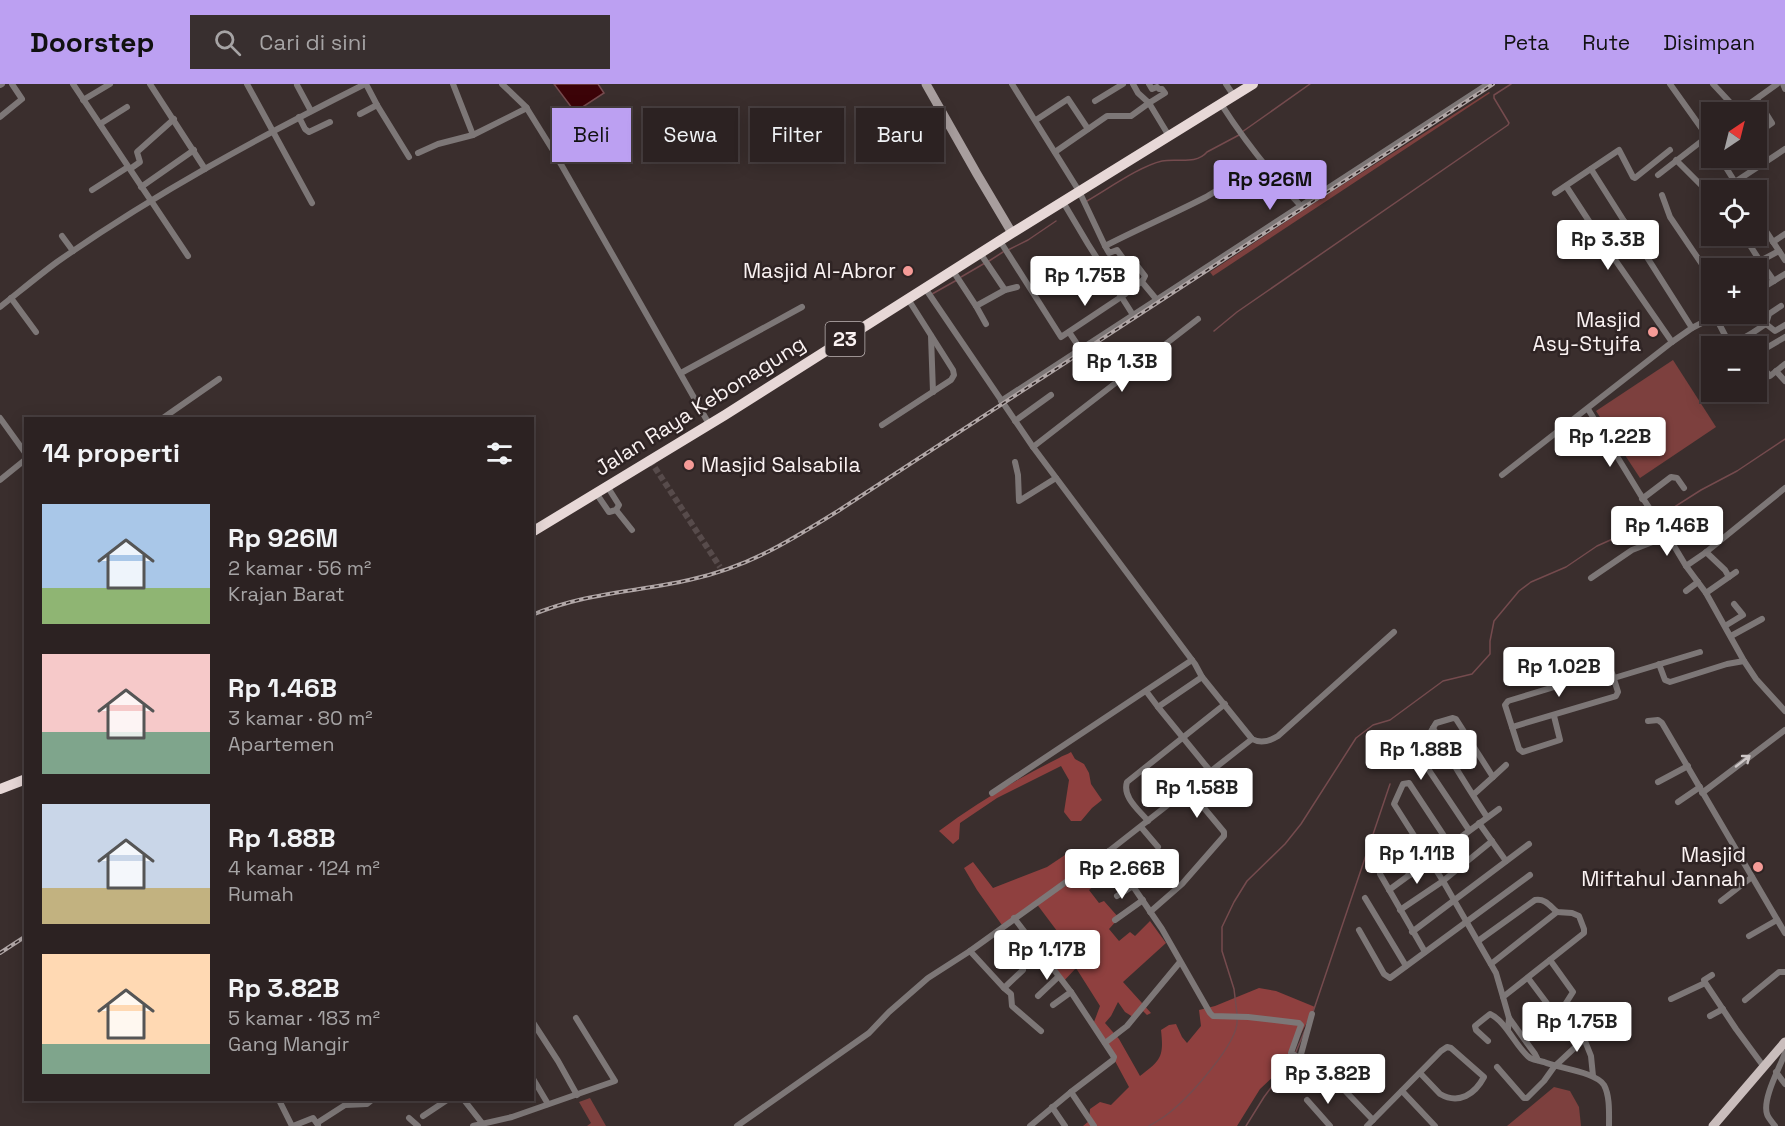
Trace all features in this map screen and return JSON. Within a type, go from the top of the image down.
[{"type":"highway","name":"Jalan Raya Kebonagung","points":[[534,531],[925,288],[955,274],[982,256],[1005,248],[1012,233],[1067,209],[1169,136],[1253,84]]},
{"type":"highway","points":[[0,789],[24,780]]},
{"type":"main road","points":[[926,84],[1012,233]]},
{"type":"main road","points":[[1713,1126],[1785,1042]]},
{"type":"street","points":[[0,117],[22,99],[12,84]]},
{"type":"street","points":[[74,84],[188,256]]},
{"type":"street","points":[[84,100],[110,84]]},
{"type":"street","points":[[150,84],[205,169]]},
{"type":"street","points":[[247,84],[312,203]]},
{"type":"street","points":[[346,84],[350,92]]},
{"type":"street","points":[[0,307],[73,252],[151,201],[273,130],[365,84],[407,155]]},
{"type":"street","points":[[453,84],[473,135]]},
{"type":"street","points":[[502,84],[527,108],[602,234],[709,424]]},
{"type":"street","points":[[1005,248],[1061,337],[1121,297],[1145,276],[1132,259],[1125,261],[1117,250],[1109,253],[1083,199],[1012,84]]},
{"type":"street","points":[[1095,101],[1123,84]]},
{"type":"street","points":[[1133,84],[1138,93],[1149,103],[1169,136]]},
{"type":"street","points":[[1055,152],[1107,117],[1133,115],[1165,93],[1162,88],[1152,89],[1149,84]]},
{"type":"street","points":[[1226,84],[1234,96]]},
{"type":"street","points":[[1001,401],[1488,84]]},
{"type":"street","points":[[1670,84],[1701,124]]},
{"type":"street","points":[[1714,84],[1730,102]]},
{"type":"street","points":[[1753,102],[1777,84]]},
{"type":"street","points":[[1783,84],[1785,89]]},
{"type":"street","points":[[297,85],[311,111]]},
{"type":"street","points":[[1036,120],[1068,99],[1088,129]]},
{"type":"street","points":[[1221,104],[1261,161],[1300,205]]},
{"type":"street","points":[[360,114],[377,105]]},
{"type":"street","points":[[100,124],[127,107]]},
{"type":"street","points":[[418,153],[438,144],[473,135],[527,108]]},
{"type":"street","points":[[1767,115],[1772,123],[1767,126]]},
{"type":"street","points":[[299,117],[309,132],[330,122]]},
{"type":"street","points":[[92,190],[140,162],[137,152],[174,119]]},
{"type":"street","points":[[1658,175],[1701,140]]},
{"type":"street","points":[[1738,180],[1785,148]]},
{"type":"street","points":[[141,188],[194,150]]},
{"type":"street","points":[[1555,193],[1619,150],[1635,178],[1670,150]]},
{"type":"street","points":[[1676,160],[1701,186]]},
{"type":"street","points":[[1105,246],[1209,195],[1261,161]]},
{"type":"street","points":[[1591,169],[1692,328]]},
{"type":"street","points":[[1566,186],[1672,342]]},
{"type":"street","points":[[1662,195],[1670,217],[1701,263]]},
{"type":"street","points":[[1067,209],[1133,315]]},
{"type":"street","points":[[1589,246],[1624,221]]},
{"type":"street","points":[[1767,233],[1785,260]]},
{"type":"street","points":[[1773,242],[1785,234]]},
{"type":"street","points":[[62,236],[73,252]]},
{"type":"street","points":[[1766,258],[1779,251]]},
{"type":"street","points":[[982,256],[1005,290]]},
{"type":"street","points":[[1767,271],[1774,281]]},
{"type":"street","points":[[955,274],[986,324]]},
{"type":"street","points":[[1767,285],[1785,274]]},
{"type":"street","points":[[1142,281],[1157,300]]},
{"type":"street","points":[[976,306],[1005,290],[1017,287]]},
{"type":"street","points":[[925,288],[1033,447],[1192,660],[1202,677],[1252,740],[1268,741],[1278,736],[1394,632]]},
{"type":"street","points":[[11,298],[36,332]]},
{"type":"street","points":[[882,425],[951,380],[954,375],[908,299]]},
{"type":"street","points":[[1767,321],[1769,314],[1781,306]]},
{"type":"street","points":[[681,373],[802,307]]},
{"type":"street","points":[[1033,447],[1198,319]]},
{"type":"street","points":[[1502,475],[1672,342],[1701,323]]},
{"type":"street","points":[[1747,336],[1766,324],[1771,330],[1777,331],[1785,325]]},
{"type":"street","points":[[1069,332],[1080,350]]},
{"type":"street","points":[[931,335],[933,392]]},
{"type":"street","points":[[1767,348],[1785,337]]},
{"type":"street","points":[[1767,375],[1776,372],[1785,364]]},
{"type":"street","points":[[1776,372],[1785,381]]},
{"type":"street","points":[[165,417],[219,380]]},
{"type":"street","points":[[1015,422],[1051,394]]},
{"type":"street","points":[[1588,409],[1642,499],[1706,593],[1742,658],[1756,679],[1785,711]]},
{"type":"street","points":[[1,420],[24,451]]},
{"type":"street","points":[[0,480],[24,461]]},
{"type":"street","points":[[1015,462],[1019,483],[1019,501],[1056,478]]},
{"type":"street","points":[[1642,499],[1671,477],[1677,478],[1684,488]]},
{"type":"street","points":[[596,493],[609,512],[616,510],[619,505],[607,486]]},
{"type":"street","points":[[1686,566],[1785,488]]},
{"type":"street","points":[[616,510],[632,530]]},
{"type":"street","points":[[1591,578],[1632,550],[1668,536]]},
{"type":"street","points":[[1706,552],[1729,577]]},
{"type":"street","points":[[1706,593],[1736,572]]},
{"type":"street","points":[[1686,591],[1698,582]]},
{"type":"street","points":[[1725,626],[1743,615],[1734,604]]},
{"type":"street","points":[[1731,636],[1762,619]]},
{"type":"street","points":[[1614,678],[1700,652]]},
{"type":"street","points":[[1659,664],[1665,680],[1670,682],[1742,658]]},
{"type":"street","points":[[992,793],[1192,660]]},
{"type":"street","points":[[1512,727],[1616,696],[1618,692],[1612,673],[1607,671],[1508,701],[1506,705],[1512,727],[1519,749],[1523,752],[1560,741],[1554,716]]},
{"type":"street","points":[[1158,707],[1202,677]]},
{"type":"street","points":[[1146,691],[1211,772]]},
{"type":"street","points":[[1148,821],[1126,794],[1126,783],[1225,704]]},
{"type":"street","points":[[1469,830],[1418,754],[1436,723],[1456,719],[1492,777]]},
{"type":"street","points":[[1648,721],[1658,720],[1662,723],[1785,933]]},
{"type":"street","points":[[1432,728],[1487,817]]},
{"type":"street","points":[[1678,802],[1701,790],[1785,730]]},
{"type":"street","points":[[737,1126],[869,1033],[928,978],[970,951],[1109,851],[1252,740]]},
{"type":"street","points":[[1473,795],[1506,765]]},
{"type":"street","points":[[1658,782],[1688,766]]},
{"type":"street","points":[[1450,845],[1409,783],[1403,784],[1394,804],[1443,881],[1491,964],[1499,979],[1509,1018],[1538,1060]]},
{"type":"street","points":[[1150,912],[1182,884],[1224,836],[1224,832],[1189,790]]},
{"type":"street","points":[[1389,890],[1499,809]]},
{"type":"street","points":[[1479,823],[1506,861]]},
{"type":"street","points":[[1141,827],[1158,847]]},
{"type":"street","points":[[1400,909],[1443,881],[1492,841]]},
{"type":"street","points":[[1391,844],[1410,875]]},
{"type":"street","points":[[1413,932],[1529,844]]},
{"type":"street","points":[[1109,851],[1143,900],[1210,1013],[1213,1016],[1248,1017],[1300,1023],[1291,1053],[1329,1074],[1373,1120]]},
{"type":"street","points":[[1380,874],[1425,952]]},
{"type":"street","points":[[1359,930],[1384,974],[1390,978],[1530,875]]},
{"type":"street","points":[[1721,901],[1752,877]]},
{"type":"street","points":[[1117,896],[1133,886]]},
{"type":"street","points":[[1365,898],[1406,966]]},
{"type":"street","points":[[1115,920],[1143,900]]},
{"type":"street","points":[[1478,942],[1535,900],[1544,900],[1557,912],[1579,916],[1584,933],[1503,997]]},
{"type":"street","points":[[1491,964],[1557,912]]},
{"type":"street","points":[[1014,918],[1071,992],[1114,1056],[1113,1060],[1032,1125]]},
{"type":"street","points":[[1749,936],[1777,920]]},
{"type":"street","points":[[970,951],[1011,994],[1012,1006],[1041,1031]]},
{"type":"street","points":[[1528,978],[1555,1014],[1559,1014],[1573,992],[1550,960]]},
{"type":"street","points":[[1105,1043],[1127,1026],[1180,962]]},
{"type":"street","points":[[1004,988],[1023,970]]},
{"type":"street","points":[[1745,1000],[1779,972],[1785,972]]},
{"type":"street","points":[[1671,999],[1705,983],[1704,980],[1712,975]]},
{"type":"street","points":[[1038,996],[1058,977]]},
{"type":"street","points":[[1705,983],[1764,1067]]},
{"type":"street","points":[[1053,1005],[1071,992]]},
{"type":"street","points":[[1710,1016],[1723,1009]]},
{"type":"street","points":[[1296,1056],[1312,1014]]},
{"type":"street","points":[[1488,1041],[1476,1030],[1475,1026],[1488,1014],[1493,1015],[1502,1026],[1508,1029],[1528,1056],[1554,1067],[1593,1076],[1603,1083],[1607,1092],[1609,1126]]},
{"type":"street","points":[[473,1126],[512,1117],[615,1081],[576,1018]]},
{"type":"street","points":[[1508,1029],[1509,1018]]},
{"type":"street","points":[[534,1024],[577,1095]]},
{"type":"street","points":[[1508,1029],[1515,1026]]},
{"type":"street","points":[[1579,1026],[1591,1056],[1593,1076]]},
{"type":"street","points":[[1497,1067],[1526,1099],[1554,1067],[1584,1039]]},
{"type":"street","points":[[1367,1126],[1373,1120],[1402,1091],[1420,1073],[1441,1052],[1447,1047],[1484,1076],[1467,1097],[1461,1099],[1444,1097],[1420,1073]]},
{"type":"street","points":[[1766,1126],[1770,1090],[1785,1053]]},
{"type":"street","points":[[1776,1072],[1785,1084]]},
{"type":"street","points":[[534,1080],[548,1104]]},
{"type":"street","points":[[1402,1091],[1435,1126]]},
{"type":"street","points":[[1071,1092],[1094,1126]]},
{"type":"street","points":[[1307,1100],[1330,1126]]},
{"type":"street","points":[[280,1101],[293,1126],[310,1118],[313,1118],[317,1124],[345,1105],[367,1104],[371,1101]]},
{"type":"street","points":[[423,1116],[446,1101]]},
{"type":"street","points":[[465,1101],[482,1124]]},
{"type":"street","points":[[1052,1107],[1065,1126]]},
{"type":"street","points":[[1767,1113],[1775,1126]]},
{"type":"street","points":[[409,1118],[418,1126]]},
{"type":"shaded area","points":[[554,84],[598,84],[604,93],[581,108],[572,108]]},
{"type":"shaded area","points":[[1489,92],[1213,276],[1210,272],[1328,194]]},
{"type":"shaded area","points":[[1673,360],[1716,427],[1640,478],[1596,411]]},
{"type":"shaded area","points":[[1071,752],[1075,759],[1084,764],[1091,784],[1102,800],[1081,821],[1071,821],[1064,812],[1069,780],[1061,766],[997,798],[960,823],[959,839],[953,844],[939,831],[997,792]]},
{"type":"shaded area","points":[[1071,851],[1083,870],[1091,864],[1100,881],[1089,890],[1099,903],[1104,901],[1119,918],[1109,929],[1119,941],[1130,932],[1135,936],[1150,921],[1166,943],[1123,982],[1151,1013],[1147,1015],[1141,1009],[1133,1017],[1125,1012],[1118,1002],[1105,1023],[1119,1039],[1140,1076],[1160,1057],[1161,1030],[1176,1024],[1187,1043],[1201,1026],[1199,1010],[1259,988],[1276,991],[1315,1007],[1296,1043],[1290,1061],[1260,1089],[1237,1126],[1083,1126],[1089,1121],[1090,1109],[1100,1102],[1111,1105],[1129,1087],[1094,1022],[1100,1006],[1076,968],[1062,983],[1042,955],[1057,931],[1036,903],[1004,928],[964,868],[973,862],[993,888],[1047,867]]},
{"type":"shaded area","points":[[1554,1087],[1570,1091],[1579,1107],[1581,1126],[1507,1126]]},
{"type":"shaded area","points":[[590,1098],[606,1126],[587,1126],[591,1123],[579,1102]]},
{"type":"waterway","points":[[1242,132],[1310,84]]},
{"type":"waterway","points":[[1214,331],[1237,312],[1508,125],[1494,95],[1511,84]]},
{"type":"waterway","points":[[1087,201],[1124,178],[1153,164],[1203,156],[1239,135]]},
{"type":"waterway","points":[[1008,250],[1056,221]]},
{"type":"waterway","points":[[989,261],[1003,252]]},
{"type":"waterway","points":[[961,277],[985,263]]},
{"type":"waterway","points":[[932,294],[957,280]]},
{"type":"waterway","points":[[1657,518],[1701,490],[1737,471],[1785,439]]},
{"type":"waterway","points":[[1237,1014],[1234,989],[1222,951],[1222,927],[1247,881],[1285,844],[1301,824],[1356,738],[1373,725],[1390,720],[1443,681],[1472,674],[1490,654],[1494,621],[1519,591],[1531,582],[1566,567],[1597,546],[1653,521]]},
{"type":"waterway","points":[[1313,1012],[1390,784]]},
{"type":"waterway","points":[[1149,1126],[1178,1106],[1200,1083],[1222,1055],[1236,1029],[1237,1019]]},
{"type":"waterway","points":[[1295,1054],[1305,1030]]},
{"type":"waterway","points":[[1246,1126],[1293,1058]]},
{"type":"tunnel","points":[[650,460],[720,567]]},
{"type":"railway","points":[[534,614],[590,597],[710,575],[749,561],[784,543],[838,511],[1493,84]]},
{"type":"railway","points":[[0,953],[24,937]]},
{"type":"place","name":"Masjid Al-Abror","points":[[908,271]]},
{"type":"place","name":"Masjid Asy-Styifa","points":[[1653,332]]},
{"type":"place","name":"Masjid Salsabila","points":[[689,465]]},
{"type":"place","name":"Masjid Miftahul Jannah","points":[[1758,867]]}]
